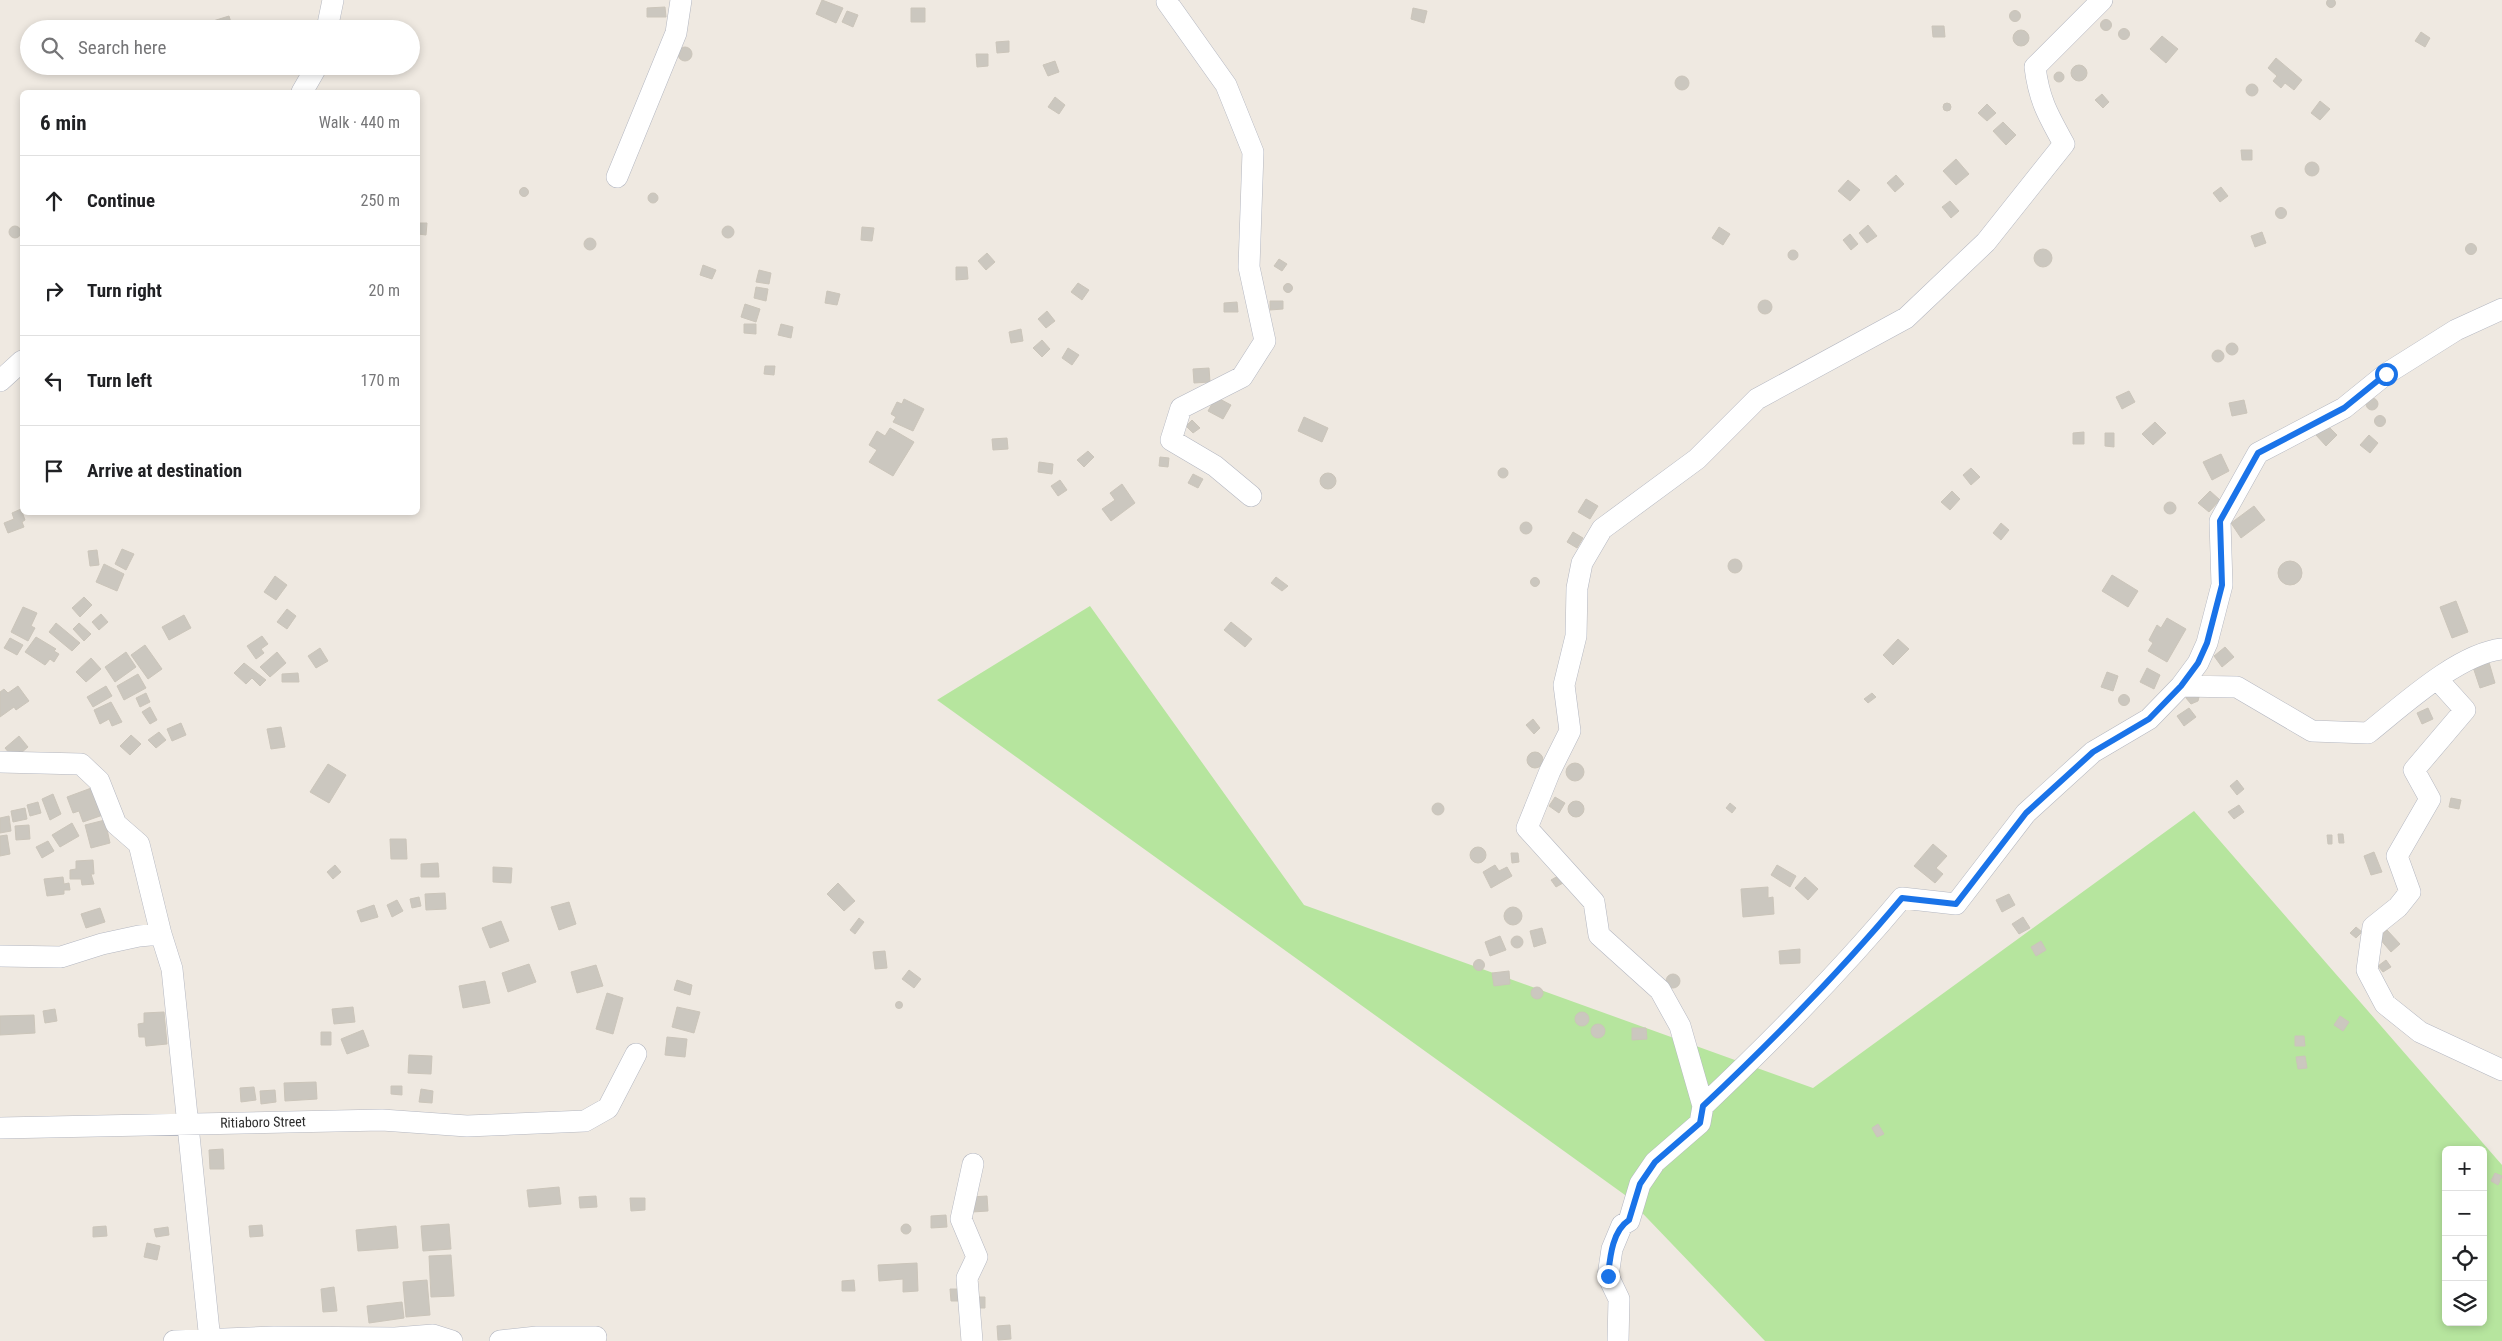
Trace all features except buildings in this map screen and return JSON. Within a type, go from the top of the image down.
[{"type":"street","points":[[329,20],[333,0]]},
{"type":"street","points":[[617,177],[676,33],[681,0]]},
{"type":"street","points":[[1168,0],[1166,2],[1226,85],[1253,152],[1249,267],[1265,341],[1242,377],[1181,408],[1171,440],[1215,466],[1251,496]]},
{"type":"street","points":[[1618,1341],[1619,1299],[1608,1276],[1612,1249],[1622,1224],[1629,1220],[1640,1184],[1655,1162],[1700,1123],[1703,1106],[1680,1026],[1660,990],[1599,935],[1594,902],[1526,828],[1550,771],[1570,731],[1564,685],[1576,636],[1577,588],[1582,563],[1602,529],[1697,459],[1757,399],[1906,318],[1986,242],[2064,144],[2045,110],[2038,91],[2035,67],[2102,0]]},
{"type":"street","points":[[303,90],[312,75]]},
{"type":"street","points":[[1703,1106],[1788,1026],[1865,942],[1902,898],[1956,904],[2026,813],[2093,752],[2149,719],[2181,686],[2198,663],[2207,643],[2222,585],[2220,521],[2258,453],[2344,408],[2386,374],[2456,330],[2502,309]]},
{"type":"street","points":[[0,382],[20,363]]},
{"type":"street","points":[[2181,686],[2237,687],[2312,731],[2368,733],[2426,687],[2469,658],[2502,649]]},
{"type":"street","points":[[2438,680],[2465,710],[2414,770],[2430,799],[2397,856],[2410,892],[2398,907],[2373,927],[2367,970],[2385,1004],[2420,1032],[2502,1070]]},
{"type":"street","points":[[0,762],[81,764],[99,781],[116,824],[139,844],[161,934],[172,969],[210,1340]]},
{"type":"street","points":[[0,956],[61,957],[139,936],[161,934]]},
{"type":"street","name":"Ritiaboro Street","points":[[0,1128],[382,1120],[467,1126],[585,1121],[608,1108],[636,1054]]},
{"type":"street","points":[[972,1341],[967,1278],[977,1257],[961,1219],[973,1164]]},
{"type":"street","points":[[174,1341],[274,1337],[395,1338],[433,1335],[452,1341]]},
{"type":"street","points":[[500,1341],[537,1337],[596,1337]]},
{"type":"green space","points":[[1090,606],[1304,905],[1813,1088],[2194,811],[2485,1146],[2442,1146],[2442,1326],[2487,1326],[2487,1148],[2502,1165],[2502,1341],[1765,1341],[1625,1195],[937,700]]},
{"type":"route","points":[[1608,1276],[1612,1249],[1622,1224],[1629,1220],[1640,1184],[1655,1162],[1700,1123],[1703,1106],[1788,1026],[1865,942],[1902,898],[1956,904],[2026,813],[2093,752],[2149,719],[2181,686],[2198,663],[2207,643],[2222,585],[2220,521],[2258,453],[2344,408],[2386,374]]}]
